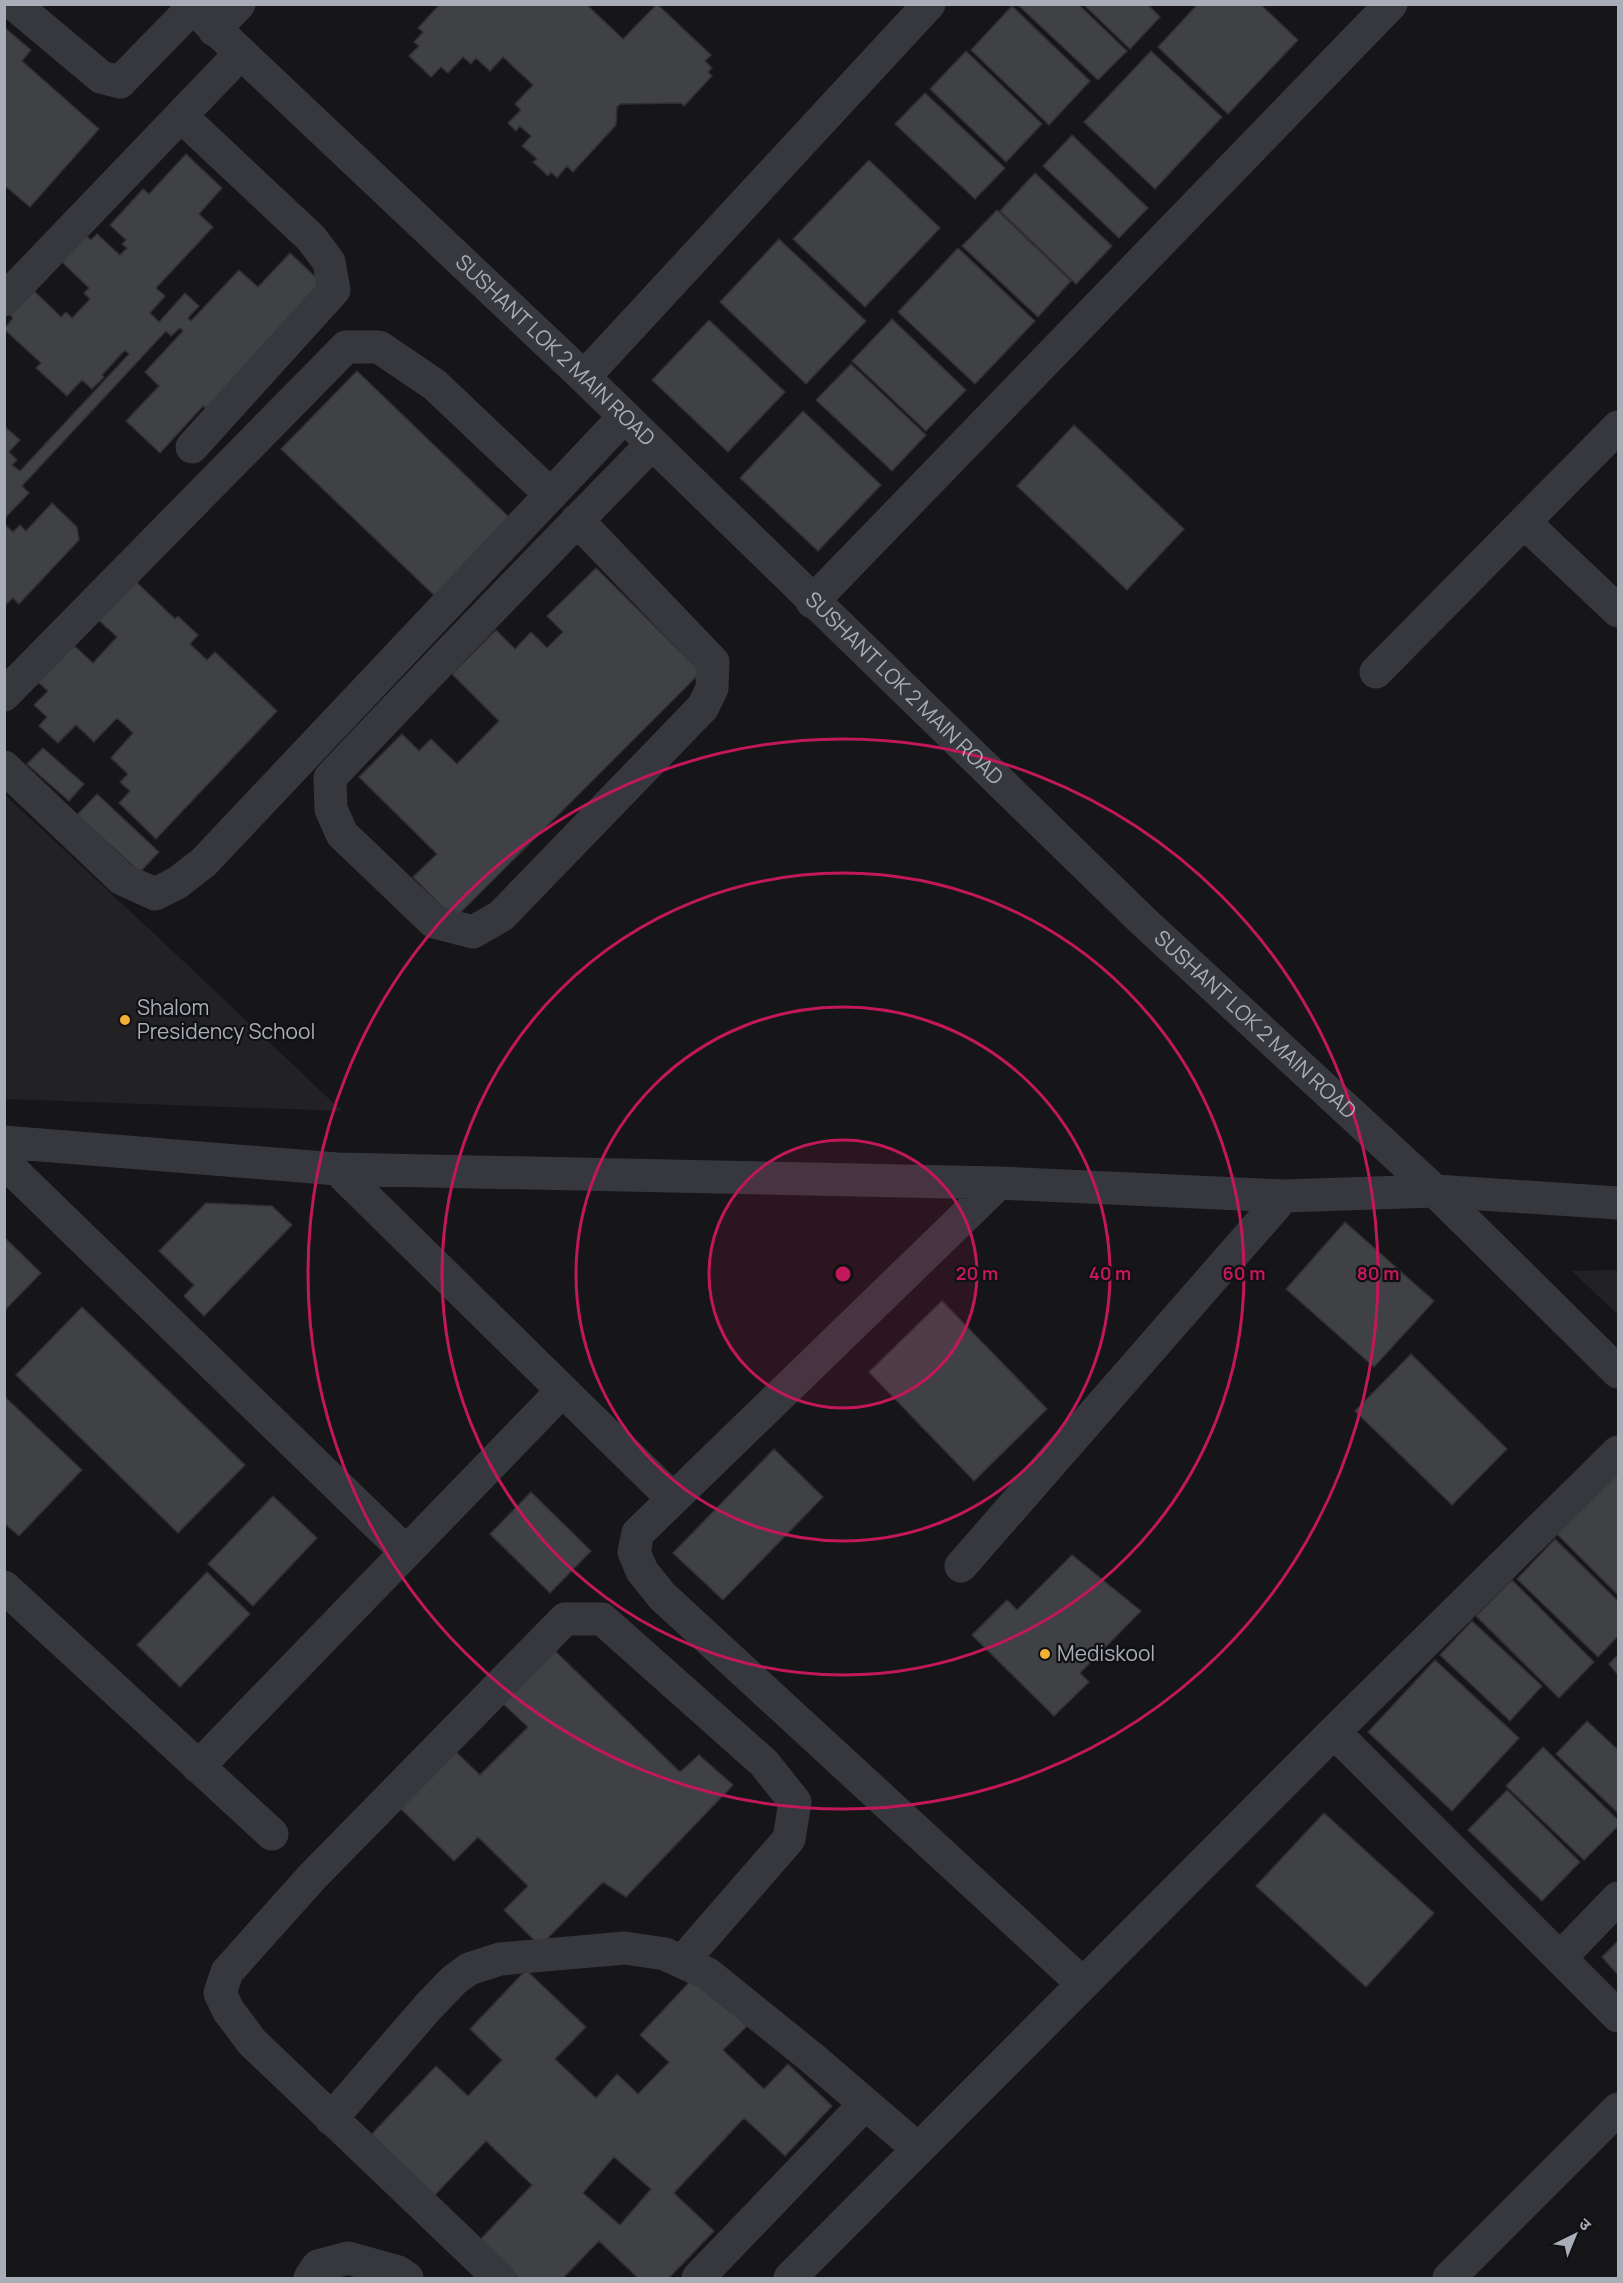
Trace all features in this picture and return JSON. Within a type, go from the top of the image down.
[{"type":"street","points":[[14,4],[101,77],[120,82],[198,14],[239,4]]},
{"type":"street","points":[[584,377],[929,4]]},
{"type":"street","points":[[813,602],[1391,4]]},
{"type":"street","name":"SUSHANT LOK 2 MAIN ROAD","points":[[198,14],[584,377],[1143,921],[1435,1191],[1618,1372]]},
{"type":"street","points":[[4,300],[240,54]]},
{"type":"street","points":[[181,116],[311,238],[329,262],[334,290],[192,447]]},
{"type":"street","points":[[4,695],[346,347],[379,347],[435,385],[551,495]]},
{"type":"street","points":[[4,767],[122,879],[155,894],[177,883],[204,862],[624,417]]},
{"type":"street","points":[[1376,672],[1618,427]]},
{"type":"street","points":[[577,520],[713,662],[711,688],[703,707],[501,916],[473,932],[434,922],[342,834],[331,809],[330,778],[445,655],[577,520],[652,444]]},
{"type":"street","points":[[1524,522],[1618,611]]},
{"type":"street","points":[[4,1142],[337,1169],[999,1183],[1284,1196],[1435,1191],[1618,1203]]},
{"type":"street","points":[[4,1162],[406,1552]]},
{"type":"street","points":[[337,1169],[673,1499]]},
{"type":"street","points":[[999,1183],[638,1533],[634,1552],[642,1571],[662,1596],[1083,1984]]},
{"type":"street","points":[[961,1566],[1284,1196]]},
{"type":"street","points":[[198,1767],[562,1391]]},
{"type":"street","points":[[790,2278],[1334,1732],[1618,1452]]},
{"type":"street","points":[[4,1587],[272,1834]]},
{"type":"street","points":[[499,2278],[252,2042],[228,2010],[220,1993],[227,1972],[312,1877],[565,1619],[602,1618],[764,1763],[795,1802],[789,1839],[682,1962]]},
{"type":"street","points":[[1334,1732],[1618,2016]]},
{"type":"street","points":[[1561,1957],[1618,1898]]},
{"type":"street","points":[[331,2119],[434,2000],[469,1969],[500,1959],[625,1948],[665,1954],[708,1974],[918,2149]]},
{"type":"street","points":[[698,2278],[865,2104]]},
{"type":"street","points":[[1449,2278],[1618,2109]]},
{"type":"street","points":[[310,2278],[318,2266],[348,2258],[398,2272],[407,2278]]},
{"type":"shaded area","name":"Shalom Presidency School","points":[[4,794],[161,940],[342,1111],[5,1099]]},
{"type":"shaded area","points":[[1618,1270],[1618,1315],[1572,1271]]},
{"type":"building","points":[[440,4],[586,4],[623,39],[657,4],[711,55],[705,61],[712,68],[708,72],[712,76],[684,106],[681,103],[620,104],[617,107],[616,125],[573,172],[567,166],[557,178],[551,172],[548,176],[533,162],[537,159],[522,146],[531,136],[520,126],[516,131],[508,123],[521,110],[515,104],[533,85],[503,57],[490,71],[476,58],[471,64],[463,57],[448,73],[441,67],[431,77],[409,56],[419,46],[414,42],[423,32],[418,28]]},
{"type":"building","points":[[1017,4],[1078,4],[1127,51],[1098,80]]},
{"type":"building","points":[[1083,4],[1147,4],[1160,17],[1130,49]]},
{"type":"building","points":[[1198,4],[1260,4],[1298,40],[1228,114],[1158,47]]},
{"type":"building","points":[[1012,6],[1090,81],[1049,125],[971,50]]},
{"type":"building","points":[[4,27],[31,50],[22,61],[99,129],[30,207],[4,185]]},
{"type":"building","points":[[966,51],[1042,124],[1006,162],[930,89]]},
{"type":"building","points":[[1151,51],[1222,117],[1155,189],[1084,122]]},
{"type":"building","points":[[925,93],[1005,168],[975,199],[895,124]]},
{"type":"building","points":[[1072,135],[1148,208],[1119,238],[1043,166]]},
{"type":"building","points":[[186,154],[222,188],[199,214],[213,227],[156,288],[165,296],[150,313],[159,322],[185,293],[199,306],[188,318],[191,321],[239,270],[258,287],[290,253],[327,288],[212,413],[203,406],[160,453],[126,421],[159,386],[145,372],[183,331],[180,328],[171,336],[166,331],[22,486],[29,493],[4,519],[4,426],[20,440],[9,452],[17,460],[12,465],[20,471],[129,354],[125,350],[92,389],[82,380],[67,396],[36,368],[41,363],[4,329],[13,318],[7,312],[30,287],[61,317],[66,312],[72,318],[90,299],[84,293],[89,288],[60,260],[84,234],[91,240],[97,234],[120,255],[127,248],[122,244],[126,240],[110,225],[143,189],[149,194]]},
{"type":"building","points":[[869,160],[940,228],[865,307],[793,239]]},
{"type":"building","points":[[1035,173],[1112,246],[1076,284],[1000,211]]},
{"type":"building","points":[[997,210],[1071,281],[1038,317],[962,246]]},
{"type":"building","points":[[779,239],[866,321],[806,384],[720,302]]},
{"type":"building","points":[[958,248],[1035,321],[975,384],[898,312]]},
{"type":"building","points":[[892,319],[966,390],[926,431],[852,361]]},
{"type":"building","points":[[709,320],[785,392],[728,452],[652,380]]},
{"type":"building","points":[[851,364],[926,435],[892,471],[816,400]]},
{"type":"building","points":[[357,371],[514,522],[438,599],[281,449]]},
{"type":"building","points":[[803,411],[881,485],[818,551],[740,478]]},
{"type":"building","points":[[1074,425],[1184,529],[1127,590],[1017,486]]},
{"type":"building","points":[[52,503],[77,527],[79,540],[19,604],[13,598],[4,606],[4,524],[13,532],[20,525],[26,531]]},
{"type":"building","points":[[596,568],[701,672],[454,919],[413,877],[437,854],[359,777],[402,734],[419,751],[431,739],[457,764],[499,721],[452,674],[496,630],[515,649],[531,632],[547,648],[563,632],[547,616]]},
{"type":"building","points":[[129,575],[175,619],[178,616],[198,635],[190,644],[207,660],[215,652],[277,711],[156,839],[119,803],[130,791],[120,782],[128,774],[111,758],[133,733],[117,718],[94,742],[76,725],[58,743],[39,726],[47,717],[34,705],[48,691],[32,677],[68,640],[93,663],[117,637],[92,614]]},
{"type":"building","points":[[43,748],[84,784],[69,801],[27,764]]},
{"type":"building","points":[[97,794],[159,852],[140,872],[77,815]]},
{"type":"building","points":[[206,1203],[272,1206],[292,1225],[204,1316],[184,1296],[194,1285],[159,1251]]},
{"type":"building","points":[[1345,1222],[1434,1301],[1374,1367],[1286,1289]]},
{"type":"building","points":[[4,1237],[41,1273],[4,1311]]},
{"type":"building","points":[[942,1301],[1047,1409],[974,1481],[869,1372]]},
{"type":"building","points":[[82,1307],[245,1465],[178,1533],[16,1375]]},
{"type":"building","points":[[1411,1354],[1507,1449],[1452,1505],[1355,1411]]},
{"type":"building","points":[[4,1396],[82,1470],[19,1536],[4,1523]]},
{"type":"building","points":[[774,1449],[823,1497],[723,1600],[673,1553]]},
{"type":"building","points":[[1618,1463],[1618,1595],[1553,1530]]},
{"type":"building","points":[[531,1492],[591,1551],[550,1593],[490,1534]]},
{"type":"building","points":[[273,1496],[317,1538],[253,1606],[208,1564]]},
{"type":"building","points":[[1555,1539],[1618,1601],[1618,1636],[1598,1657],[1517,1579]]},
{"type":"building","name":"Mediskool","points":[[1072,1555],[1141,1611],[1080,1673],[1089,1682],[1054,1716],[972,1635],[1007,1600],[1017,1610]]},
{"type":"building","points":[[207,1572],[250,1614],[180,1687],[137,1645]]},
{"type":"building","points":[[1512,1580],[1594,1662],[1559,1698],[1476,1616]]},
{"type":"building","points":[[1472,1621],[1542,1686],[1510,1721],[1440,1655]]},
{"type":"building","points":[[552,1648],[680,1772],[699,1755],[733,1785],[626,1897],[603,1882],[540,1946],[504,1910],[528,1886],[478,1837],[454,1861],[398,1806],[453,1749],[480,1775],[528,1727],[500,1701]]},
{"type":"building","points":[[1618,1655],[1618,1675],[1609,1664]]},
{"type":"building","points":[[1435,1660],[1519,1738],[1452,1811],[1368,1732]]},
{"type":"building","points":[[1587,1721],[1618,1750],[1618,1813],[1556,1754]]},
{"type":"building","points":[[1543,1747],[1618,1820],[1618,1826],[1584,1860],[1506,1786]]},
{"type":"building","points":[[1507,1790],[1580,1862],[1542,1901],[1468,1830]]},
{"type":"building","points":[[1324,1813],[1434,1913],[1366,1987],[1256,1886]]},
{"type":"building","points":[[1618,1941],[1618,1975],[1602,1957]]},
{"type":"building","points":[[526,1970],[586,2027],[555,2059],[596,2098],[617,2074],[638,2094],[669,2062],[640,2035],[695,1976],[747,2026],[723,2050],[764,2089],[788,2064],[832,2106],[785,2156],[744,2118],[674,2193],[714,2231],[669,2278],[638,2278],[599,2241],[563,2278],[518,2278],[479,2241],[532,2185],[486,2141],[433,2197],[369,2137],[436,2066],[468,2096],[502,2060],[470,2029]],"holes":[[[614,2157],[651,2189],[620,2225],[583,2193]]]},
{"type":"place","name":"Shalom Presidency School","points":[[125,1020]]},
{"type":"place","name":"Mediskool","points":[[1045,1654]]}]
